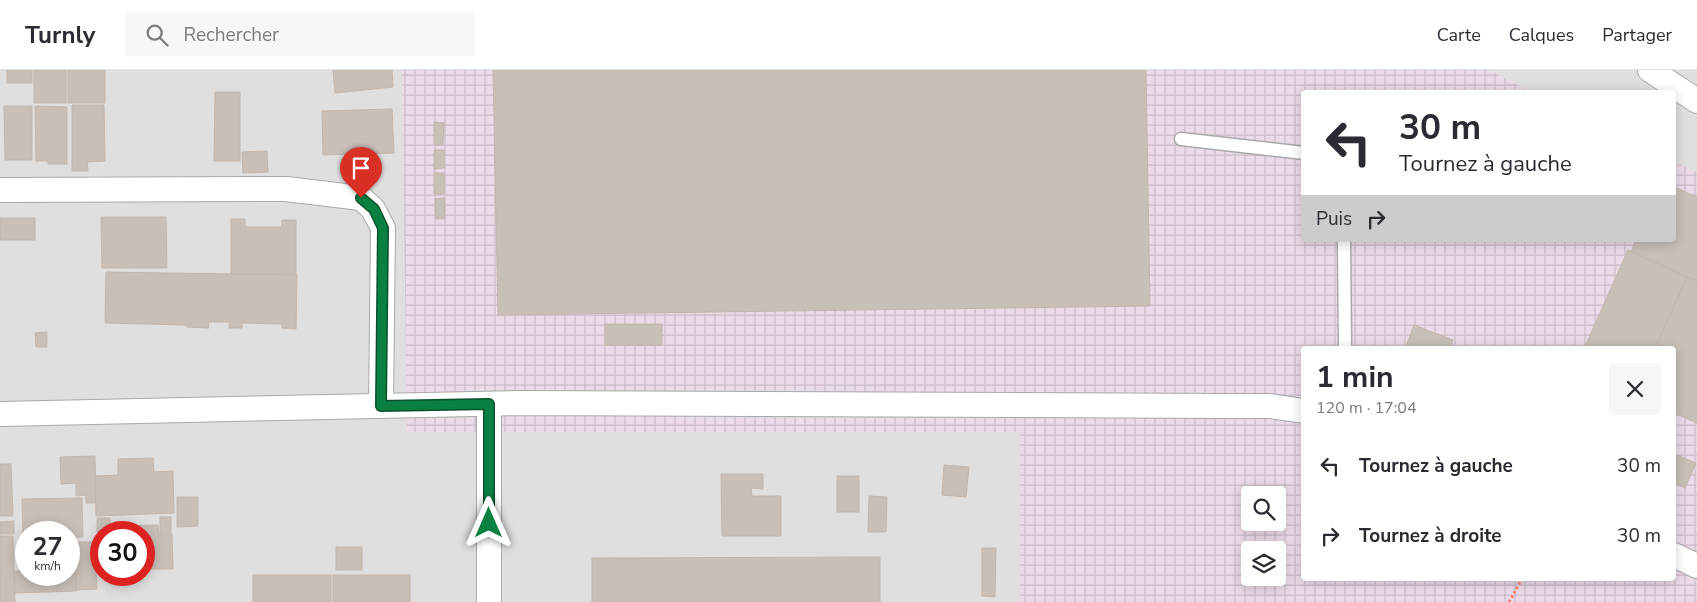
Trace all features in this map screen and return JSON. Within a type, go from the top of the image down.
[{"type":"street","points":[[1650,70],[1697,101]]},
{"type":"street","points":[[0,190],[286,189],[361,198],[374,209],[383,228],[381,406]]},
{"type":"street","points":[[489,404],[489,602]]},
{"type":"street","points":[[0,414],[489,404],[1270,406],[1301,411]]},
{"type":"street","points":[[1676,556],[1697,566]]},
{"type":"lane","points":[[1181,139],[1301,153]]},
{"type":"lane","points":[[1344,242],[1345,346]]},
{"type":"path","points":[[1509,602],[1521,581]]},
{"type":"shaded area","points":[[0,70],[402,70],[408,432],[1020,432],[1020,602],[0,602]]},
{"type":"shaded area","points":[[402,70],[1488,70],[1529,90],[1301,90],[1301,242],[1676,242],[1676,163],[1697,172],[1697,602],[1020,602],[1020,432],[407,432]]},
{"type":"shaded area","points":[[1488,70],[1697,70],[1697,172],[1676,163],[1676,90],[1529,90]]},
{"type":"building","points":[[7,70],[32,70],[32,83],[7,83]]},
{"type":"building","points":[[34,70],[66,70],[66,103],[34,103]]},
{"type":"building","points":[[68,70],[105,70],[105,103],[68,103]]},
{"type":"building","points":[[333,70],[392,70],[393,87],[335,93]]},
{"type":"building","points":[[493,70],[1146,70],[1150,306],[498,315]]},
{"type":"building","points":[[215,92],[240,92],[240,161],[214,161]]},
{"type":"building","points":[[72,105],[104,105],[105,161],[87,162],[88,171],[72,171]]},
{"type":"building","points":[[4,106],[32,106],[32,160],[5,160]]},
{"type":"building","points":[[35,106],[67,107],[67,164],[48,164],[48,161],[36,161]]},
{"type":"building","points":[[392,109],[394,153],[323,155],[322,111]]},
{"type":"building","points":[[434,122],[444,123],[443,145],[434,145]]},
{"type":"building","points":[[434,150],[444,150],[444,168],[434,169]]},
{"type":"building","points":[[267,151],[268,172],[243,173],[242,152]]},
{"type":"building","points":[[434,173],[444,173],[444,194],[434,194]]},
{"type":"building","points":[[1676,188],[1697,197],[1697,281],[1631,252],[1635,242],[1676,242]]},
{"type":"building","points":[[444,198],[445,219],[436,219],[435,199]]},
{"type":"building","points":[[101,217],[166,217],[167,268],[102,268]]},
{"type":"building","points":[[0,218],[35,218],[35,240],[0,240]]},
{"type":"building","points":[[231,219],[245,219],[245,227],[282,227],[282,220],[296,220],[296,274],[231,274]]},
{"type":"building","points":[[1628,250],[1687,277],[1656,346],[1585,346]]},
{"type":"building","points":[[106,272],[297,275],[296,329],[282,328],[282,324],[242,323],[242,328],[229,328],[229,322],[208,322],[209,328],[187,327],[187,325],[105,323]]},
{"type":"building","points":[[1687,277],[1697,281],[1697,423],[1676,414],[1676,346],[1656,346]]},
{"type":"building","points":[[605,324],[662,324],[662,345],[605,345]]},
{"type":"building","points":[[1414,325],[1453,340],[1451,346],[1406,346]]},
{"type":"building","points":[[47,332],[47,347],[36,347],[35,333]]},
{"type":"building","points":[[1677,455],[1696,463],[1685,488],[1676,484]]},
{"type":"building","points":[[95,456],[96,503],[86,503],[86,495],[76,496],[76,483],[61,484],[60,457]]},
{"type":"building","points":[[153,458],[154,472],[173,471],[174,513],[96,516],[95,476],[118,475],[118,459]]},
{"type":"building","points":[[0,464],[11,464],[13,516],[0,516]]},
{"type":"building","points":[[944,465],[969,467],[966,497],[942,495]]},
{"type":"building","points":[[721,474],[763,474],[763,489],[751,488],[752,496],[781,496],[781,536],[722,536]]},
{"type":"building","points":[[837,476],[859,476],[859,512],[837,512]]},
{"type":"building","points":[[869,496],[887,497],[886,532],[868,532]]},
{"type":"building","points":[[177,497],[198,497],[198,526],[177,527]]},
{"type":"building","points":[[82,498],[83,537],[80,537],[80,521],[23,521],[22,499]]},
{"type":"building","points":[[160,517],[171,517],[171,533],[160,533]]},
{"type":"building","points":[[97,518],[110,518],[110,521],[97,521]]},
{"type":"building","points":[[14,521],[14,534],[0,534],[0,522]]},
{"type":"building","points":[[155,525],[158,525],[159,534],[172,534],[173,569],[155,569]]},
{"type":"building","points":[[0,536],[13,536],[15,602],[0,602]]},
{"type":"building","points":[[80,542],[90,542],[90,586],[97,586],[97,589],[76,590],[76,586],[80,586]]},
{"type":"building","points":[[336,547],[362,547],[362,570],[336,570]]},
{"type":"building","points":[[982,548],[996,548],[995,597],[982,596]]},
{"type":"building","points":[[880,557],[880,602],[592,602],[592,558]]},
{"type":"building","points":[[14,571],[15,586],[76,586],[76,591],[15,593]]},
{"type":"building","points":[[253,575],[331,575],[331,602],[253,602]]},
{"type":"building","points":[[333,575],[410,575],[410,602],[333,602]]},
{"type":"route","points":[[361,198],[374,209],[383,228],[381,406],[489,404],[489,523]]}]
